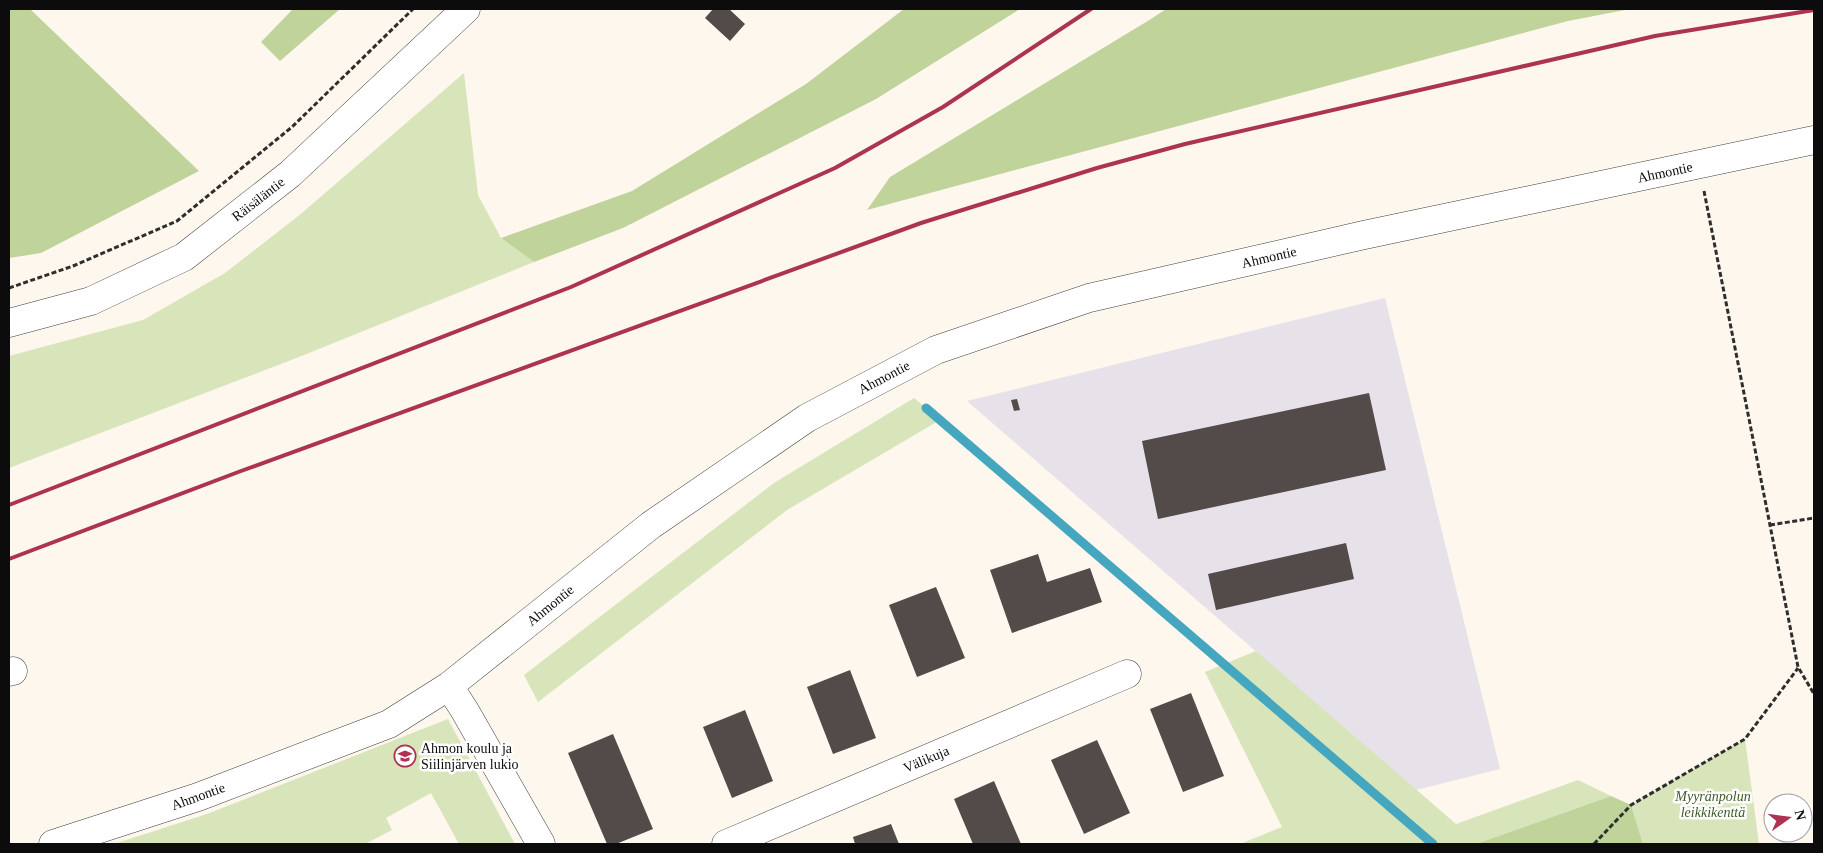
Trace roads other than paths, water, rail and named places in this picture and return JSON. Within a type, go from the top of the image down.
[{"type":"street","name":"Räisäläntie","points":[[9,323],[91,301],[184,257],[290,174],[466,9]]},
{"type":"street","name":"Ahmontie","points":[[53,844],[198,797],[389,724],[449,686],[651,525],[807,418],[936,350],[1089,298],[1364,235],[1814,140]]},
{"type":"street","name":"Välikuja","points":[[726,844],[1127,674]]},
{"type":"street","points":[[449,686],[466,712],[541,844]]},
{"type":"waterway","points":[[926,408],[1433,844]]},
{"type":"railway","points":[[9,505],[571,287],[835,168],[943,107],[1091,9]]},
{"type":"railway","points":[[9,559],[241,471],[921,223],[1097,168],[1185,144],[1655,36],[1814,10]]},
{"type":"place","name":"Ahmon koulu ja Siilinjärven lukio","points":[[405,756]]},
{"type":"park label","name":"Myyränpolun leikkikenttä","points":[[1713,804]]}]
